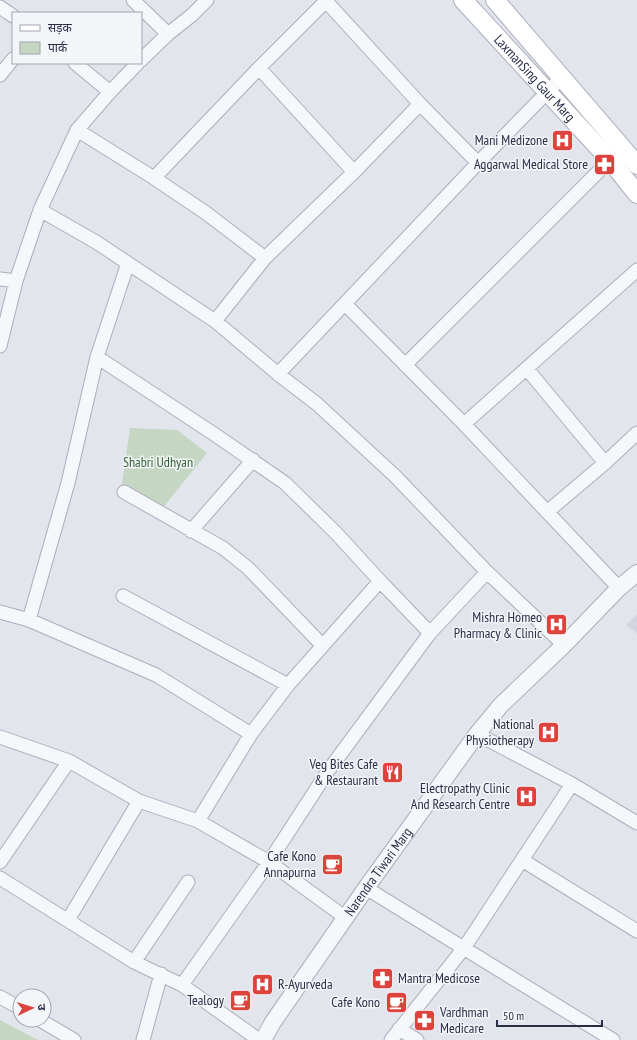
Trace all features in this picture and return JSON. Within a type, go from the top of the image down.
[{"type":"main road","name":"LaxmanSing Gaur Marg","points":[[463,0],[610,160],[637,194]]},
{"type":"main road","name":"LaxmanSing Gaur Marg","points":[[495,0],[637,165]]},
{"type":"street","points":[[133,0],[168,34]]},
{"type":"street","points":[[142,59],[207,0]]},
{"type":"street","points":[[154,178],[325,0],[420,104],[478,163]]},
{"type":"street","points":[[0,7],[12,15]]},
{"type":"street","points":[[0,76],[12,59]]},
{"type":"street","points":[[75,64],[110,92]]},
{"type":"street","points":[[0,346],[16,281],[40,210],[77,130],[137,64]]},
{"type":"street","points":[[259,68],[354,172]]},
{"type":"street","points":[[278,374],[478,163],[562,77]]},
{"type":"street","points":[[215,321],[265,258],[354,172],[420,104]]},
{"type":"street","points":[[77,130],[154,178],[206,213],[265,258]]},
{"type":"street","points":[[405,365],[610,160]]},
{"type":"street","points":[[40,210],[96,242],[215,321],[278,374],[317,404],[389,470],[488,572],[564,645]]},
{"type":"street","points":[[29,620],[68,483],[97,357],[128,263]]},
{"type":"street","points":[[464,424],[637,270]]},
{"type":"street","points":[[0,279],[16,281]]},
{"type":"street","points":[[345,304],[464,424],[619,588]]},
{"type":"street","points":[[97,357],[253,460],[285,483],[336,533],[430,633]]},
{"type":"street","points":[[527,369],[605,463]]},
{"type":"street","points":[[547,512],[605,463],[637,433]]},
{"type":"street","points":[[192,531],[253,460]]},
{"type":"street","points":[[124,492],[223,548],[248,568],[322,646]]},
{"type":"street","points":[[182,985],[269,862],[328,771],[430,633],[488,572]]},
{"type":"street","name":"Narendra Tiwari Marg","points":[[263,1040],[273,1022],[366,888],[477,734],[501,705],[564,645],[619,588],[637,573]]},
{"type":"street","points":[[198,821],[251,734],[288,685],[380,581]]},
{"type":"street","points":[[123,596],[288,685]]},
{"type":"street","points":[[0,612],[29,620],[156,675],[251,734]]},
{"type":"street","points":[[477,734],[572,784],[637,823]]},
{"type":"street","points":[[0,737],[68,761],[139,801],[198,821],[269,862],[346,918]]},
{"type":"street","points":[[3,854],[68,761]]},
{"type":"street","points":[[391,1040],[464,948],[572,784]]},
{"type":"street","points":[[68,920],[139,801]]},
{"type":"street","points":[[522,860],[637,932]]},
{"type":"street","points":[[0,878],[134,962],[162,974],[182,985],[260,1040]]},
{"type":"street","points":[[134,962],[188,882]]},
{"type":"street","points":[[366,888],[613,1040]]},
{"type":"street","points":[[143,1040],[162,974]]},
{"type":"street","points":[[0,997],[12,1004]]},
{"type":"street","points":[[52,1027],[74,1040]]},
{"type":"street","points":[[399,1029],[417,1040]]},
{"type":"shaded area","points":[[637,614],[637,633],[626,625]]},
{"type":"green space","name":"Shabri Udhyan","points":[[130,428],[177,430],[207,453],[161,510],[121,491]]},
{"type":"green space","points":[[0,1020],[12,1026],[12,1028],[15,1028],[38,1040],[0,1040]]},
{"type":"place","name":"Mani Medizone","points":[[563,140]]},
{"type":"place","name":"Aggarwal Medical Store","points":[[604,164]]},
{"type":"place","name":"Mishra Homeo Pharmacy & Clinic","points":[[557,625]]},
{"type":"place","name":"National Physiotherapy","points":[[549,732]]},
{"type":"place","name":"Veg Bites Cafe & Restaurant","points":[[393,772]]},
{"type":"place","name":"Electropathy Clinic And Research Centre","points":[[526,796]]},
{"type":"place","name":"Cafe Kono Annapurna","points":[[332,864]]},
{"type":"place","name":"Mantra Medicose","points":[[382,978]]},
{"type":"place","name":"R-Ayurveda","points":[[263,984]]},
{"type":"place","name":"Tealogy","points":[[240,1000]]},
{"type":"place","name":"Cafe Kono","points":[[396,1002]]},
{"type":"place","name":"Vardhman Medicare","points":[[425,1020]]}]
